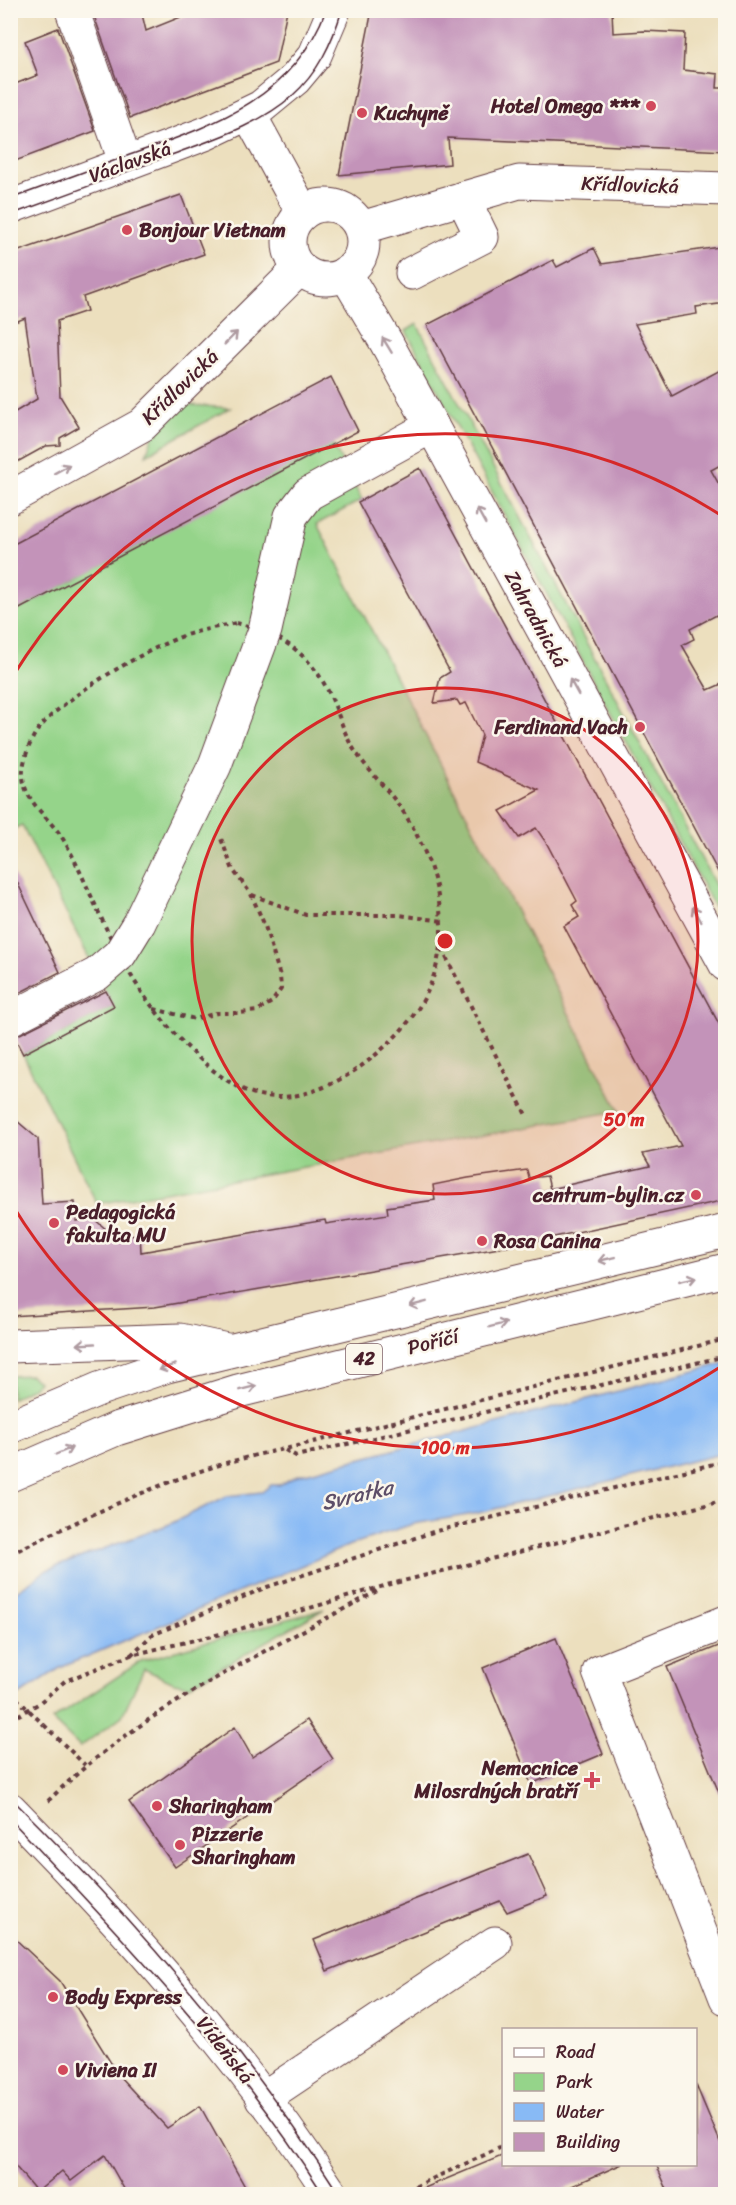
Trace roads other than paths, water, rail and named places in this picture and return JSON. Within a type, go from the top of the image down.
[{"type":"street","points":[[72,10],[126,164]]},
{"type":"street","name":"Václavská","points":[[10,207],[126,164],[249,114],[274,99],[315,55],[334,10]]},
{"type":"street","points":[[249,114],[303,213]]},
{"type":"street","name":"Křídlovická","points":[[361,228],[519,182],[726,189]]},
{"type":"street","points":[[412,273],[483,237],[463,198]]},
{"type":"street","points":[[336,206],[346,210],[361,228],[363,248],[354,267],[345,273],[322,279],[300,268],[293,259],[290,234],[303,213],[313,207],[336,206]]},
{"type":"street","name":"Křídlovická","points":[[10,498],[142,425],[300,268]]},
{"type":"street","name":"Zahradnická","points":[[345,273],[432,426],[726,965]]},
{"type":"street","points":[[10,1019],[97,974],[120,954],[139,923],[215,765],[265,630],[291,516],[308,494],[432,426]]},
{"type":"street","name":"Poříčí","points":[[10,1427],[99,1389],[167,1366],[726,1231]]},
{"type":"street","name":"Poříčí","points":[[10,1475],[116,1429],[238,1391],[726,1270]]},
{"type":"street","name":"Poříčí","points":[[10,1346],[180,1340],[227,1350]]},
{"type":"street","points":[[726,1622],[599,1672],[726,1998]]},
{"type":"street","name":"Vídeňská","points":[[15,1823],[98,1900],[162,1972],[234,2060],[331,2194]]},
{"type":"street","points":[[262,2099],[495,1942]]},
{"type":"water","name":"Svratka","points":[[725,1363],[725,1453],[474,1514],[413,1524],[350,1545],[60,1668],[11,1700],[11,1595],[47,1570],[170,1524],[227,1496],[262,1492],[271,1485],[279,1485],[298,1475]]},
{"type":"tram line","points":[[10,199],[188,133],[245,106],[270,88],[292,67],[311,41],[326,10]]},
{"type":"tram line","points":[[10,215],[220,137],[265,115],[292,96],[309,78],[329,46],[342,10]]},
{"type":"tram line","points":[[10,1797],[100,1889],[186,1986],[266,2088],[339,2194]]},
{"type":"tram line","points":[[10,1819],[176,1999],[253,2094],[323,2194]]},
{"type":"place","name":"Hotel Omega ***","points":[[651,106]]},
{"type":"place","name":"Kuchyně","points":[[362,113]]},
{"type":"place","name":"Bonjour Vietnam","points":[[127,230]]},
{"type":"place","name":"Ferdinand Vach","points":[[640,727]]},
{"type":"place","name":"centrum-bylin.cz","points":[[696,1195]]},
{"type":"place","name":"Pedagogická fakulta MU","points":[[54,1223]]},
{"type":"place","name":"Rosa Canina","points":[[482,1241]]},
{"type":"place","name":"Nemocnice Milosrdných bratří","points":[[592,1780]]},
{"type":"place","name":"Sharingham","points":[[157,1806]]},
{"type":"place","name":"Pizzerie Sharingham","points":[[180,1845]]},
{"type":"place","name":"Body Express","points":[[53,1997]]},
{"type":"place","name":"Viviena II","points":[[63,2070]]}]
